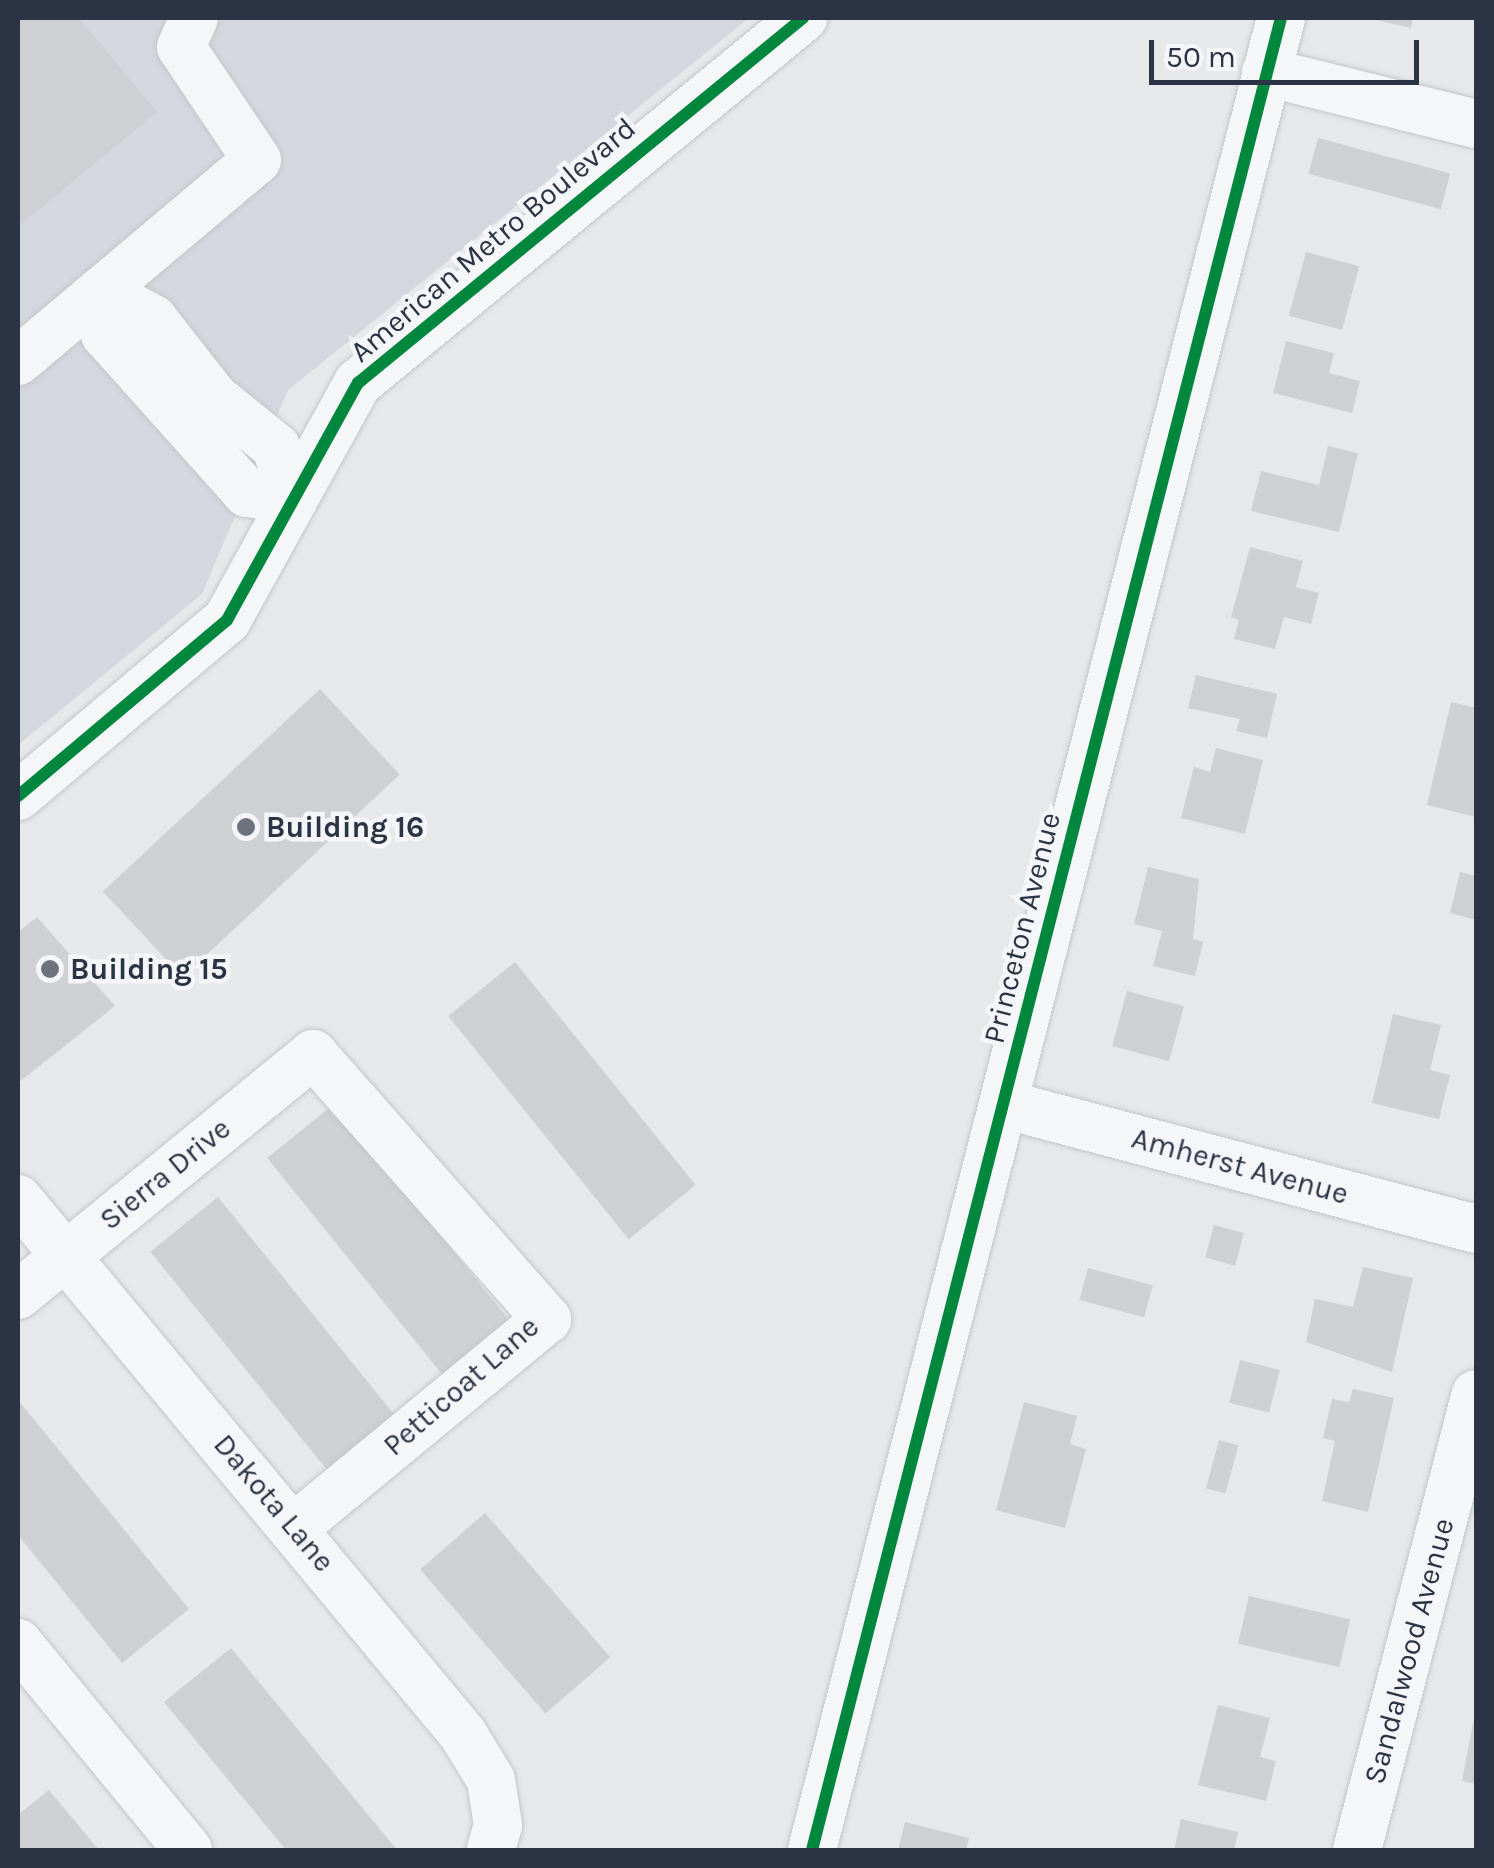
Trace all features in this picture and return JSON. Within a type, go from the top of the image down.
[{"type":"street","points":[[18,361],[257,160],[181,47],[194,18]]},
{"type":"street","name":"American Metro Boulevard","points":[[18,796],[227,620],[340,410],[370,372],[802,18]]},
{"type":"street","name":"Princeton Avenue","points":[[812,1850],[1281,18]]},
{"type":"street","points":[[1266,72],[1476,124]]},
{"type":"street","points":[[102,290],[152,320],[215,398],[276,447],[293,500]]},
{"type":"street","name":"Sierra Drive","points":[[18,1295],[313,1054]]},
{"type":"street","name":"Petticoat Lane","points":[[296,1526],[548,1319],[313,1054]]},
{"type":"street","name":"Amherst Avenue","points":[[1003,1104],[1476,1229]]},
{"type":"street","name":"Dakota Lane","points":[[18,1199],[296,1526],[463,1734],[491,1780],[494,1838]]},
{"type":"street","name":"Sandalwood Avenue","points":[[1357,1850],[1476,1394]]},
{"type":"street","points":[[18,1643],[188,1850]]},
{"type":"shaded area","points":[[18,18],[749,18],[288,390],[202,594],[18,745]]},
{"type":"building","points":[[18,18],[79,18],[157,112],[18,227]]},
{"type":"building","points":[[1367,18],[1413,18],[1411,28]]},
{"type":"building","points":[[1318,138],[1450,173],[1441,209],[1308,174]]},
{"type":"building","points":[[1306,252],[1359,266],[1342,330],[1289,316]]},
{"type":"building","points":[[1286,341],[1334,353],[1329,373],[1360,381],[1352,413],[1273,393]]},
{"type":"building","points":[[1328,446],[1358,453],[1339,532],[1251,511],[1261,471],[1319,485]]},
{"type":"building","points":[[1250,547],[1303,561],[1296,587],[1319,593],[1311,624],[1284,617],[1275,649],[1234,639],[1239,620],[1231,617]]},
{"type":"building","points":[[1196,675],[1277,694],[1267,738],[1236,731],[1240,719],[1188,708]]},
{"type":"building","name":"Building 16","points":[[320,689],[400,775],[183,977],[103,892]]},
{"type":"building","points":[[1451,702],[1476,708],[1476,817],[1427,805]]},
{"type":"building","points":[[1216,748],[1263,760],[1245,834],[1181,818],[1194,767],[1210,772]]},
{"type":"building","points":[[1148,867],[1199,879],[1193,939],[1203,942],[1195,976],[1153,966],[1162,931],[1134,924]]},
{"type":"building","points":[[1460,872],[1476,876],[1476,920],[1450,913]]},
{"type":"building","name":"Building 15","points":[[37,917],[115,1006],[18,1083],[18,932]]},
{"type":"building","points":[[515,962],[696,1185],[629,1239],[448,1016]]},
{"type":"building","points":[[1127,991],[1184,1006],[1169,1061],[1112,1046]]},
{"type":"building","points":[[1393,1014],[1441,1025],[1430,1070],[1450,1075],[1439,1119],[1372,1103]]},
{"type":"building","points":[[334,1104],[515,1328],[448,1382],[267,1158]]},
{"type":"building","points":[[218,1197],[399,1420],[331,1475],[150,1252]]},
{"type":"building","points":[[1214,1225],[1244,1233],[1235,1266],[1205,1258]]},
{"type":"building","points":[[1363,1267],[1413,1278],[1392,1372],[1306,1342],[1315,1299],[1353,1307]]},
{"type":"building","points":[[1088,1268],[1153,1285],[1144,1317],[1079,1300]]},
{"type":"building","points":[[1240,1360],[1280,1370],[1269,1413],[1229,1403]]},
{"type":"building","points":[[1353,1389],[1394,1398],[1368,1512],[1322,1501],[1335,1441],[1323,1438],[1332,1399],[1349,1402]]},
{"type":"building","points":[[18,1400],[189,1609],[122,1663],[18,1535]]},
{"type":"building","points":[[1024,1402],[1077,1416],[1070,1444],[1086,1449],[1065,1528],[996,1510]]},
{"type":"building","points":[[1219,1440],[1238,1445],[1225,1493],[1206,1488]]},
{"type":"building","points":[[485,1513],[610,1657],[545,1714],[420,1569]]},
{"type":"building","points":[[1249,1596],[1350,1619],[1339,1667],[1238,1644]]},
{"type":"building","points":[[231,1648],[397,1850],[286,1850],[164,1702]]},
{"type":"building","points":[[1218,1705],[1270,1718],[1260,1757],[1276,1761],[1266,1801],[1198,1785]]},
{"type":"building","points":[[1473,1723],[1476,1724],[1476,1784],[1462,1781]]},
{"type":"building","points":[[49,1790],[99,1850],[18,1850],[18,1815]]},
{"type":"building","points":[[1181,1819],[1238,1832],[1234,1850],[1174,1850]]},
{"type":"building","points":[[905,1822],[969,1838],[966,1850],[898,1850]]},
{"type":"cycle path","points":[[18,796],[227,620],[358,383],[803,18]]},
{"type":"cycle path","points":[[812,1850],[1281,18]]},
{"type":"place","name":"Building 16","points":[[246,827]]},
{"type":"place","name":"Building 15","points":[[50,969]]}]
